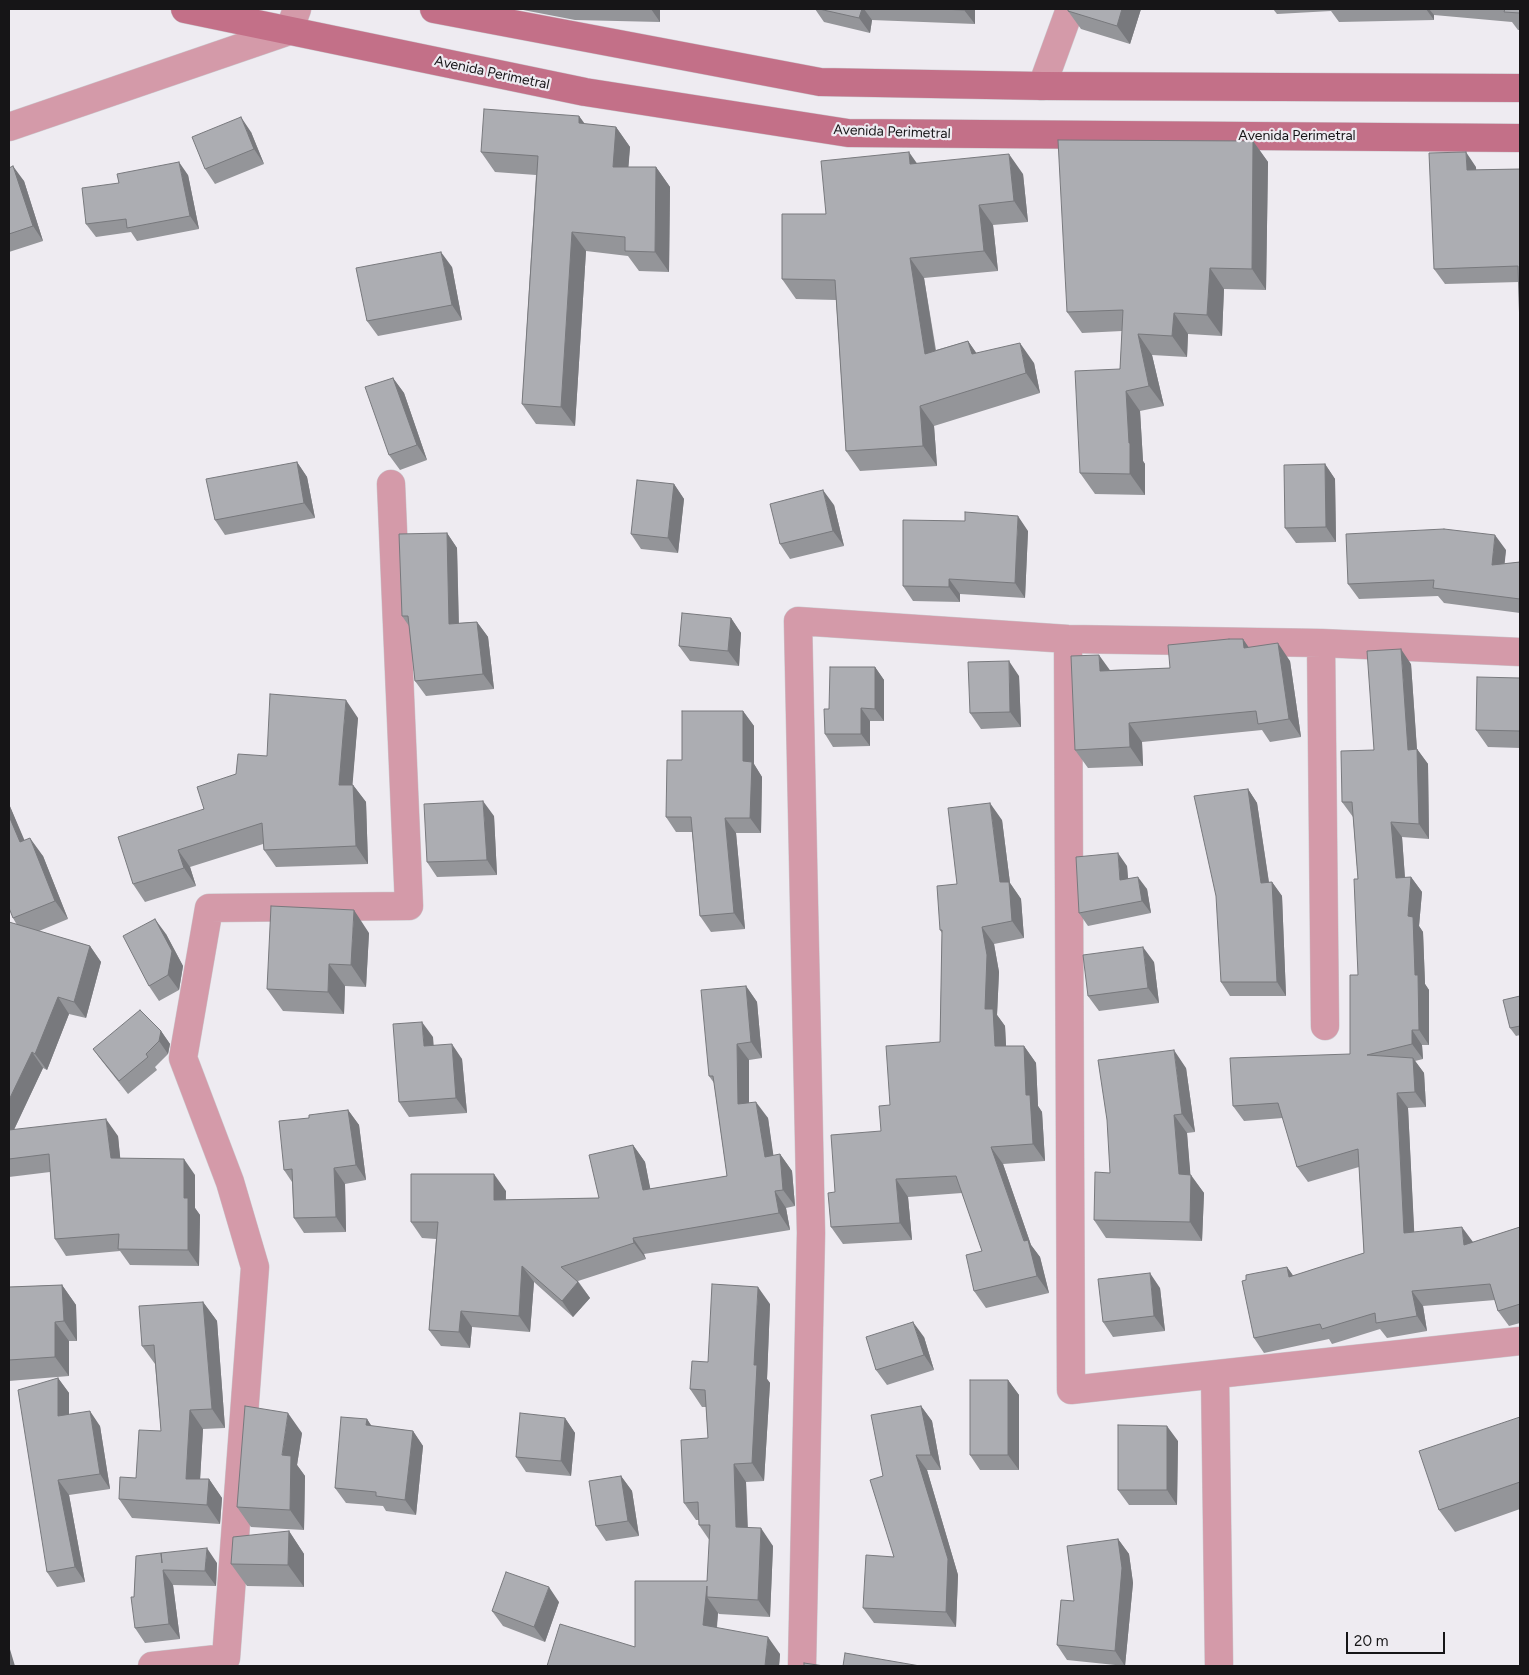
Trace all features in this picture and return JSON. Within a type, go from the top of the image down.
[{"type":"main road","name":"Avenida Perimetral","points":[[185,9],[293,20],[585,92],[848,133],[1520,138]]},
{"type":"main road","points":[[434,9],[820,82],[1042,86],[1520,88]]},
{"type":"street","points":[[1042,86],[1070,9]]},
{"type":"street","points":[[9,127],[293,20]]},
{"type":"street","points":[[152,1666],[226,1658],[255,1267],[230,1182],[183,1058],[209,908],[409,906],[391,484]]},
{"type":"street","points":[[802,1666],[811,1233],[798,621],[1068,639],[1321,644],[1520,652]]},
{"type":"street","points":[[1068,639],[1071,1390],[1520,1341]]},
{"type":"street","points":[[1321,644],[1325,1026]]},
{"type":"street","points":[[1215,1375],[1219,1666]]},
{"type":"building","points":[[819,9],[862,9],[859,18]]},
{"type":"building","points":[[1068,9],[1122,9],[1117,26],[1068,11]]},
{"type":"building","points":[[1505,9],[1520,9],[1520,13],[1504,12]]},
{"type":"building","points":[[484,109],[579,116],[579,123],[616,127],[613,167],[656,167],[655,252],[625,251],[625,237],[572,232],[561,407],[522,404],[538,156],[481,152]]},
{"type":"building","points":[[241,117],[254,149],[205,169],[192,137]]},
{"type":"building","points":[[1058,140],[1253,141],[1252,269],[1210,268],[1207,315],[1174,313],[1172,336],[1138,334],[1149,386],[1126,391],[1130,474],[1080,473],[1075,371],[1120,369],[1123,310],[1067,312]]},
{"type":"building","points":[[909,152],[910,164],[1009,154],[1014,201],[979,205],[984,251],[910,258],[925,354],[968,341],[972,354],[1020,343],[1026,373],[920,406],[923,446],[846,451],[835,280],[782,279],[782,214],[826,214],[821,161]]},
{"type":"building","points":[[1466,152],[1467,170],[1520,169],[1520,328],[1518,266],[1434,269],[1429,153]]},
{"type":"building","points":[[179,162],[190,216],[127,228],[126,219],[86,224],[82,188],[119,183],[117,174]]},
{"type":"building","points":[[13,166],[33,226],[9,234],[9,168]]},
{"type":"building","points":[[441,252],[452,305],[367,321],[356,268]]},
{"type":"building","points":[[393,378],[417,445],[389,455],[365,387]]},
{"type":"building","points":[[297,462],[304,503],[215,520],[206,479]]},
{"type":"building","points":[[1325,464],[1326,527],[1285,528],[1284,465]]},
{"type":"building","points":[[637,480],[674,484],[668,538],[631,534]]},
{"type":"building","points":[[823,490],[833,531],[780,544],[770,504]]},
{"type":"building","points":[[965,512],[1018,516],[1015,583],[949,579],[949,587],[903,586],[903,520],[965,521]]},
{"type":"building","points":[[1444,529],[1495,535],[1492,565],[1520,562],[1520,599],[1433,588],[1434,580],[1348,584],[1346,534]]},
{"type":"building","points":[[447,533],[449,624],[477,622],[483,674],[415,681],[408,616],[402,616],[399,534]]},
{"type":"building","points":[[682,613],[731,618],[728,651],[679,646]]},
{"type":"building","points":[[1243,639],[1244,648],[1278,643],[1289,719],[1258,724],[1256,711],[1129,723],[1130,747],[1075,750],[1071,656],[1099,655],[1100,671],[1170,668],[1168,645]]},
{"type":"building","points":[[1401,649],[1408,750],[1417,749],[1419,824],[1391,822],[1396,878],[1411,877],[1408,916],[1413,917],[1415,975],[1418,975],[1419,1030],[1412,1030],[1412,1044],[1367,1055],[1413,1058],[1415,1092],[1397,1093],[1404,1233],[1462,1227],[1464,1245],[1520,1227],[1520,1304],[1498,1311],[1490,1284],[1412,1291],[1417,1316],[1376,1323],[1375,1313],[1322,1329],[1320,1324],[1254,1338],[1242,1281],[1246,1280],[1246,1275],[1287,1267],[1289,1277],[1364,1253],[1358,1149],[1297,1167],[1278,1103],[1233,1106],[1230,1058],[1350,1054],[1350,975],[1358,975],[1354,879],[1358,879],[1352,802],[1342,802],[1341,751],[1374,750],[1367,651]]},
{"type":"building","points":[[1009,661],[1010,712],[970,713],[968,662]]},
{"type":"building","points":[[830,667],[875,667],[875,709],[861,708],[861,734],[825,734],[824,709],[829,709]]},
{"type":"building","points":[[1477,677],[1520,678],[1520,731],[1476,730]]},
{"type":"building","points":[[270,694],[346,700],[339,785],[353,785],[356,846],[264,850],[262,823],[178,850],[184,868],[133,884],[118,837],[204,809],[197,787],[236,774],[238,754],[267,756]]},
{"type":"building","points":[[682,711],[743,711],[743,761],[752,762],[750,818],[725,818],[734,913],[700,916],[691,817],[666,817],[667,760],[682,760]]},
{"type":"building","points":[[1248,789],[1261,883],[1272,882],[1277,982],[1221,982],[1216,896],[1194,796]]},
{"type":"building","points":[[483,801],[487,860],[427,862],[424,804]]},
{"type":"building","points":[[990,803],[1000,882],[1009,882],[1012,921],[982,927],[987,955],[985,1009],[993,1009],[995,1046],[1024,1046],[1026,1095],[1030,1095],[1033,1144],[991,1147],[1024,1241],[1028,1240],[1037,1276],[974,1291],[966,1255],[982,1251],[956,1176],[896,1179],[900,1223],[831,1227],[828,1193],[835,1192],[831,1135],[881,1131],[879,1106],[890,1105],[886,1046],[940,1042],[942,930],[940,930],[937,886],[957,884],[948,808]]},
{"type":"building","points":[[9,816],[20,842],[30,838],[55,901],[13,918],[9,908]]},
{"type":"building","points":[[1118,853],[1120,880],[1138,877],[1142,901],[1079,913],[1076,857]]},
{"type":"building","points":[[271,906],[354,910],[351,965],[329,964],[328,992],[267,989]]},
{"type":"building","points":[[155,919],[172,951],[168,975],[149,986],[123,936]]},
{"type":"building","points":[[9,922],[90,946],[74,1002],[58,997],[35,1054],[32,1052],[9,1100]]},
{"type":"building","points":[[1143,947],[1148,988],[1088,996],[1083,955]]},
{"type":"building","points":[[746,986],[751,1042],[737,1044],[738,1104],[756,1102],[765,1157],[780,1154],[783,1190],[775,1191],[779,1213],[633,1238],[634,1243],[561,1267],[578,1282],[562,1301],[522,1266],[519,1316],[461,1311],[459,1332],[429,1330],[438,1222],[411,1222],[411,1174],[494,1174],[494,1200],[599,1198],[589,1155],[633,1145],[643,1190],[727,1176],[713,1076],[709,1076],[701,990]]},
{"type":"building","points":[[1520,996],[1520,1026],[1510,1028],[1503,1000]]},
{"type":"building","points":[[140,1010],[161,1031],[159,1041],[146,1054],[148,1057],[119,1081],[93,1049]]},
{"type":"building","points":[[422,1022],[424,1046],[452,1044],[456,1098],[399,1102],[393,1024]]},
{"type":"building","points":[[1174,1050],[1182,1114],[1174,1115],[1179,1174],[1191,1175],[1190,1222],[1094,1220],[1095,1172],[1110,1173],[1107,1120],[1098,1060]]},
{"type":"building","points":[[348,1110],[356,1165],[334,1168],[336,1217],[294,1218],[292,1169],[284,1170],[279,1121],[309,1118],[309,1115]]},
{"type":"building","points":[[106,1119],[111,1158],[184,1159],[184,1198],[188,1198],[188,1250],[118,1249],[119,1234],[55,1239],[49,1154],[9,1159],[9,1130]]},
{"type":"building","points":[[1150,1273],[1154,1316],[1103,1322],[1098,1279]]},
{"type":"building","points":[[712,1284],[758,1287],[754,1365],[757,1365],[752,1463],[734,1464],[736,1527],[761,1528],[758,1600],[707,1597],[707,1586],[703,1625],[768,1637],[765,1666],[547,1666],[560,1624],[635,1647],[635,1581],[707,1581],[710,1525],[699,1525],[698,1502],[684,1503],[681,1440],[708,1438],[705,1390],[690,1389],[692,1361],[708,1362]]},
{"type":"building","points":[[62,1285],[64,1321],[55,1322],[55,1357],[9,1360],[9,1287]]},
{"type":"building","points":[[203,1302],[212,1409],[190,1410],[186,1479],[209,1479],[207,1505],[119,1499],[120,1477],[136,1478],[139,1430],[161,1431],[154,1345],[142,1346],[139,1306]]},
{"type":"building","points":[[913,1322],[924,1355],[876,1370],[866,1337]]},
{"type":"building","points":[[58,1378],[58,1416],[90,1411],[100,1474],[58,1480],[75,1567],[47,1572],[18,1390]]},
{"type":"building","points":[[970,1380],[1008,1380],[1008,1455],[970,1455]]},
{"type":"building","points":[[245,1406],[288,1413],[282,1455],[291,1456],[290,1510],[237,1507]]},
{"type":"building","points":[[921,1406],[931,1455],[916,1455],[948,1559],[946,1612],[863,1608],[866,1555],[894,1557],[870,1480],[883,1476],[871,1415]]},
{"type":"building","points":[[520,1413],[565,1418],[561,1461],[516,1457]]},
{"type":"building","points":[[341,1417],[367,1419],[366,1425],[413,1431],[405,1500],[376,1496],[376,1492],[335,1488]]},
{"type":"building","points":[[1520,1417],[1520,1482],[1439,1510],[1419,1451]]},
{"type":"building","points":[[1118,1425],[1167,1426],[1167,1490],[1118,1490]]},
{"type":"building","points":[[621,1476],[628,1521],[596,1526],[589,1481]]},
{"type":"building","points":[[289,1531],[288,1565],[231,1564],[233,1537]]},
{"type":"building","points":[[1118,1539],[1122,1568],[1115,1651],[1057,1645],[1061,1600],[1074,1601],[1067,1546]]},
{"type":"building","points":[[207,1548],[205,1571],[163,1570],[169,1624],[135,1628],[131,1597],[134,1597],[136,1556]]},
{"type":"building","points":[[506,1572],[549,1587],[534,1627],[492,1611]]},
{"type":"building","points":[[845,1653],[920,1666],[843,1666]]},
{"type":"building","points":[[804,1663],[824,1666],[804,1666]]}]
